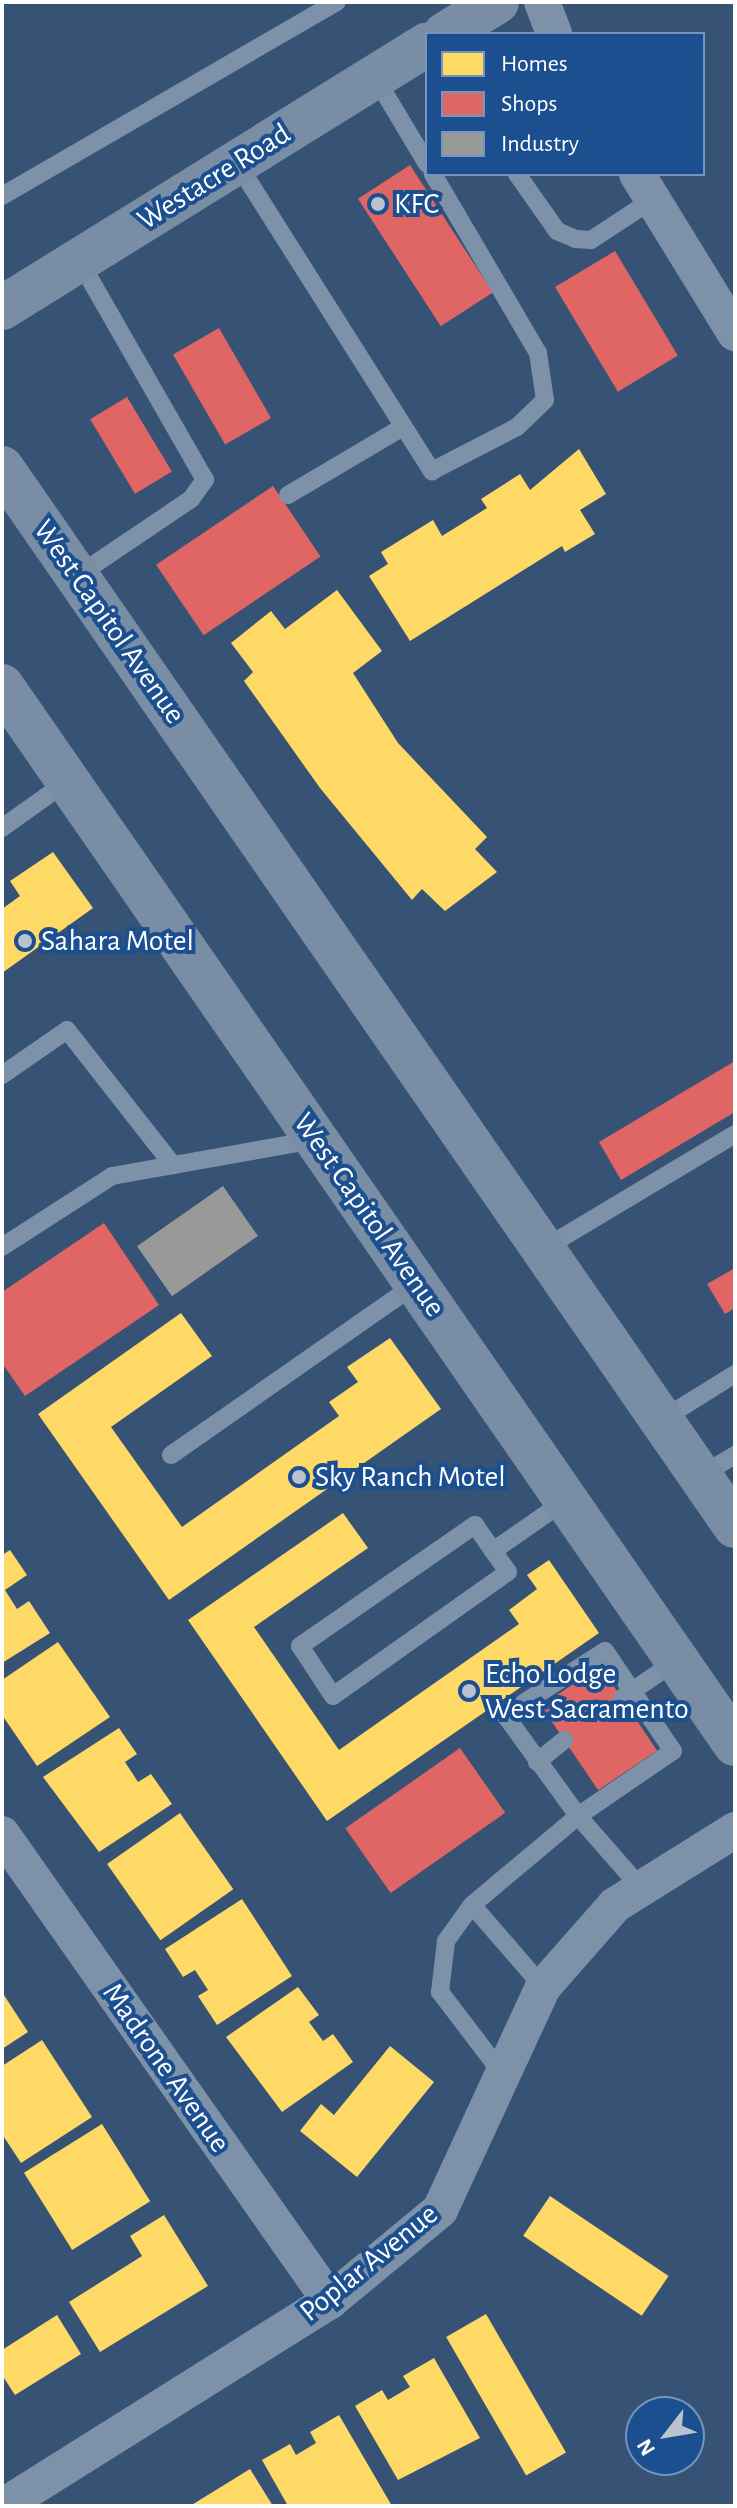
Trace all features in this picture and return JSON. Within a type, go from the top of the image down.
[{"type":"main road","points":[[448,32],[497,2]]},
{"type":"main road","name":"Westacre Road","points":[[2,308],[425,46]]},
{"type":"main road","name":"West Capitol Avenue","points":[[2,468],[661,1420],[717,1466],[735,1526]]},
{"type":"main road","name":"West Capitol Avenue","points":[[2,686],[735,1744]]},
{"type":"street","points":[[542,2],[553,32]]},
{"type":"street","points":[[644,187],[735,333]]},
{"type":"street","name":"Poplar Avenue","points":[[3,2506],[330,2301],[440,2210],[501,2072],[543,1987],[615,1905],[735,1830]]},
{"type":"street","name":"Madrone Avenue","points":[[2,1834],[330,2301]]},
{"type":"lane","points":[[2,196],[337,2]]},
{"type":"lane","points":[[375,77],[425,161]]},
{"type":"lane","points":[[237,163],[432,471],[517,427],[545,400],[538,353],[434,176]]},
{"type":"lane","points":[[518,176],[557,231],[576,239],[591,240],[644,187]]},
{"type":"lane","points":[[77,576],[191,499],[205,480],[79,260]]},
{"type":"lane","points":[[288,495],[403,427]]},
{"type":"lane","points":[[2,828],[68,781]]},
{"type":"lane","points":[[2,1075],[67,1030],[173,1165]]},
{"type":"lane","points":[[543,1249],[735,1134]]},
{"type":"lane","points":[[2,1247],[112,1176],[317,1140]]},
{"type":"lane","points":[[171,1455],[416,1284]]},
{"type":"lane","points":[[661,1420],[735,1374]]},
{"type":"lane","points":[[493,1551],[566,1500]]},
{"type":"lane","points":[[475,1525],[493,1551],[508,1572],[333,1696],[300,1646],[475,1525]]},
{"type":"lane","points":[[501,2072],[440,1992],[446,1941],[472,1905],[578,1816],[673,1751],[627,1695],[605,1651],[505,1715],[578,1816],[642,1889]]},
{"type":"lane","points":[[627,1695],[676,1661]]},
{"type":"lane","points":[[537,1762],[564,1740]]},
{"type":"lane","points":[[472,1905],[543,1987]]},
{"type":"building: Homes","points":[[579,449],[606,494],[580,510],[595,534],[565,552],[562,546],[410,641],[369,576],[388,564],[381,552],[433,520],[442,536],[487,508],[481,499],[520,474],[530,490]]},
{"type":"building: Homes","points":[[337,590],[382,651],[353,673],[398,743],[487,837],[475,849],[497,872],[445,911],[422,889],[412,900],[320,788],[244,681],[253,672],[231,643],[271,611],[285,629]]},
{"type":"building: Homes","name":"Sahara Motel","points":[[53,852],[93,908],[2,973],[2,909],[20,896],[10,881]]},
{"type":"building: Homes","name":"Sky Ranch Motel","points":[[181,1313],[212,1356],[111,1427],[182,1527],[339,1416],[329,1402],[358,1382],[347,1367],[390,1338],[441,1409],[169,1600],[38,1414]]},
{"type":"building: Homes","name":"Echo Lodge West Sacramento","points":[[343,1513],[368,1548],[254,1627],[339,1750],[519,1624],[509,1610],[537,1589],[527,1575],[549,1560],[599,1633],[327,1821],[188,1620]]},
{"type":"building: Homes","points":[[10,1550],[27,1575],[5,1590],[17,1609],[29,1601],[50,1633],[2,1663],[2,1555]]},
{"type":"building: Homes","points":[[58,1642],[110,1717],[37,1766],[2,1715],[2,1680]]},
{"type":"building: Homes","points":[[119,1728],[137,1754],[125,1762],[138,1782],[151,1774],[172,1804],[99,1852],[43,1777]]},
{"type":"building: Homes","points":[[180,1813],[233,1889],[160,1940],[107,1864]]},
{"type":"building: Homes","points":[[242,1899],[292,1976],[217,2025],[198,1996],[208,1990],[195,1970],[183,1977],[165,1949]]},
{"type":"building: Homes","points":[[298,1987],[319,2015],[309,2022],[323,2041],[333,2034],[353,2062],[282,2112],[226,2037]]},
{"type":"building: Homes","points":[[2,1992],[28,2032],[2,2049]]},
{"type":"building: Homes","points":[[42,2040],[92,2117],[21,2163],[2,2134],[2,2066]]},
{"type":"building: Homes","points":[[390,2046],[434,2082],[357,2177],[300,2131],[321,2104],[334,2115]]},
{"type":"building: Homes","points":[[102,2124],[150,2201],[72,2250],[24,2173]]},
{"type":"building: Homes","points":[[550,2196],[669,2276],[642,2316],[523,2236]]},
{"type":"building: Homes","points":[[164,2215],[208,2286],[100,2352],[69,2302],[142,2256],[130,2236]]},
{"type":"building: Homes","points":[[486,2314],[566,2453],[526,2476],[446,2337]]},
{"type":"building: Homes","points":[[57,2315],[81,2354],[15,2395],[2,2375],[2,2350]]},
{"type":"building: Homes","points":[[434,2358],[480,2438],[398,2480],[355,2406],[382,2390],[388,2400],[410,2387],[403,2376]]},
{"type":"building: Homes","points":[[339,2415],[392,2506],[288,2506],[262,2460],[290,2444],[296,2455],[316,2443],[310,2432]]},
{"type":"building: Homes","points":[[250,2469],[273,2506],[190,2506]]},
{"type":"building: Shops","points":[[410,165],[493,292],[441,326],[358,199]]},
{"type":"building: Shops","points":[[615,251],[678,356],[618,392],[555,287]]},
{"type":"building: Shops","points":[[219,328],[271,418],[225,445],[173,354]]},
{"type":"building: Shops","points":[[127,397],[172,472],[135,494],[90,419]]},
{"type":"building: Shops","points":[[273,486],[321,556],[204,635],[156,565]]},
{"type":"building: Shops","points":[[735,1061],[735,1112],[621,1180],[599,1142]]},
{"type":"building: Shops","points":[[104,1223],[159,1305],[25,1396],[2,1363],[2,1292]]},
{"type":"building: Shops","points":[[735,1268],[735,1308],[725,1314],[707,1284]]},
{"type":"building: Shops","points":[[600,1666],[657,1751],[598,1790],[541,1706]]},
{"type":"building: Shops","points":[[460,1748],[505,1813],[391,1893],[345,1828]]},
{"type":"building: Industry","points":[[223,1186],[258,1236],[172,1296],[137,1246]]},
{"type":"place","name":"KFC","points":[[378,204]]},
{"type":"place","name":"Sahara Motel","points":[[25,941]]},
{"type":"place","name":"Sky Ranch Motel","points":[[299,1477]]},
{"type":"place","name":"Echo Lodge West Sacramento","points":[[469,1691]]}]
